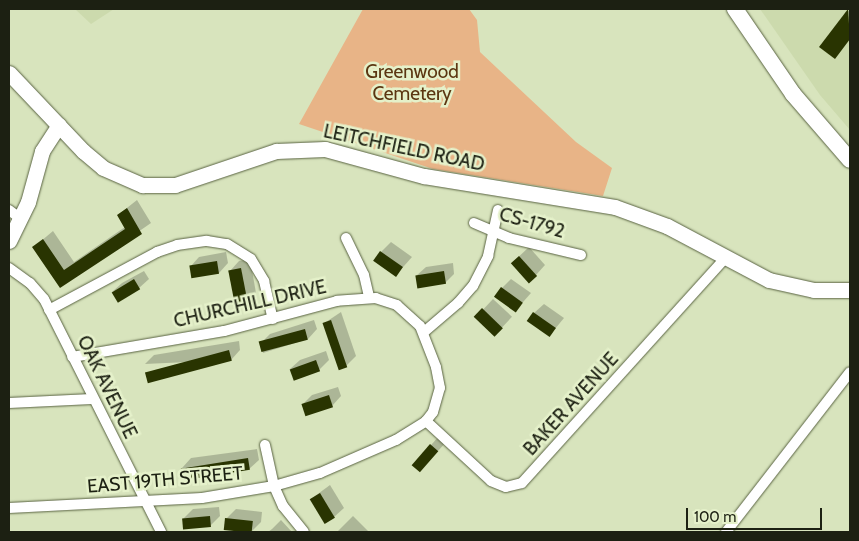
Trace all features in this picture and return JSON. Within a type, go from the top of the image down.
[{"type":"main road","points":[[735,9],[793,94],[850,160]]},
{"type":"street","name":"LEITCHFIELD ROAD","points":[[9,73],[103,168],[142,185],[175,185],[276,151],[325,149],[424,176],[616,207],[668,226],[769,280],[814,290],[850,290]]},
{"type":"street","points":[[9,241],[15,214],[42,151],[59,125]]},
{"type":"street","points":[[426,421],[436,405],[440,388],[436,367],[424,332],[458,303],[473,286],[488,256],[498,210]]},
{"type":"street","name":"CS-1792","points":[[474,223],[494,232],[581,255]]},
{"type":"street","points":[[346,238],[364,275],[369,297]]},
{"type":"street","points":[[50,310],[158,252],[177,245],[207,241],[227,244],[251,259],[264,280],[273,319]]},
{"type":"street","name":"BAKER AVENUE","points":[[426,421],[491,480],[506,487],[522,483],[726,258]]},
{"type":"street","name":"OAK AVENUE","points":[[9,268],[30,283],[50,310],[92,399],[161,532]]},
{"type":"street","name":"CHURCHILL DRIVE","points":[[72,357],[224,331],[337,301],[369,297],[397,305],[415,320],[424,332]]},
{"type":"street","points":[[726,532],[850,372]]},
{"type":"street","points":[[9,403],[92,399]]},
{"type":"street","name":"EAST 19TH STREET","points":[[9,508],[144,499],[202,498],[274,486],[359,457],[396,440],[426,421]]},
{"type":"street","points":[[265,445],[274,486],[283,506],[304,532]]},
{"type":"shaded area","points":[[75,9],[114,9],[91,24]]},
{"type":"shaded area","points":[[760,9],[850,9],[850,130],[820,95]]},
{"type":"green space","name":"Greenwood Cemetery","points":[[363,9],[469,9],[477,20],[480,52],[576,142],[612,168],[603,196],[433,169],[299,124]]},
{"type":"building","points":[[848,9],[850,39],[835,59],[819,47]]},
{"type":"building","points":[[127,208],[142,234],[60,288],[32,247],[43,239],[64,270],[125,229],[117,215]]},
{"type":"building","points":[[380,251],[403,267],[396,277],[373,261]]},
{"type":"building","points":[[519,256],[537,276],[529,283],[511,263]]},
{"type":"building","points":[[217,261],[219,274],[191,278],[189,265]]},
{"type":"building","points":[[241,268],[248,304],[235,307],[228,270]]},
{"type":"building","points":[[444,271],[446,284],[417,288],[415,276]]},
{"type":"building","points":[[134,279],[140,289],[118,303],[112,292]]},
{"type":"building","points":[[501,287],[523,303],[516,313],[494,297]]},
{"type":"building","points":[[482,308],[503,328],[495,337],[474,317]]},
{"type":"building","points":[[533,312],[556,328],[550,337],[527,321]]},
{"type":"building","points":[[331,320],[347,367],[339,370],[322,323]]},
{"type":"building","points":[[305,329],[308,340],[261,352],[259,341]]},
{"type":"building","points":[[229,350],[232,361],[148,383],[145,373]]},
{"type":"building","points":[[316,360],[320,371],[294,381],[290,370]]},
{"type":"building","points":[[329,395],[333,407],[305,416],[301,404]]},
{"type":"building","points":[[430,444],[438,451],[420,472],[412,465]]},
{"type":"building","points":[[248,458],[250,470],[183,480],[181,469]]},
{"type":"building","points":[[320,493],[335,518],[325,524],[310,499]]},
{"type":"building","points":[[210,516],[211,527],[183,529],[182,518]]},
{"type":"building","points":[[225,518],[253,521],[252,532],[224,530]]}]
